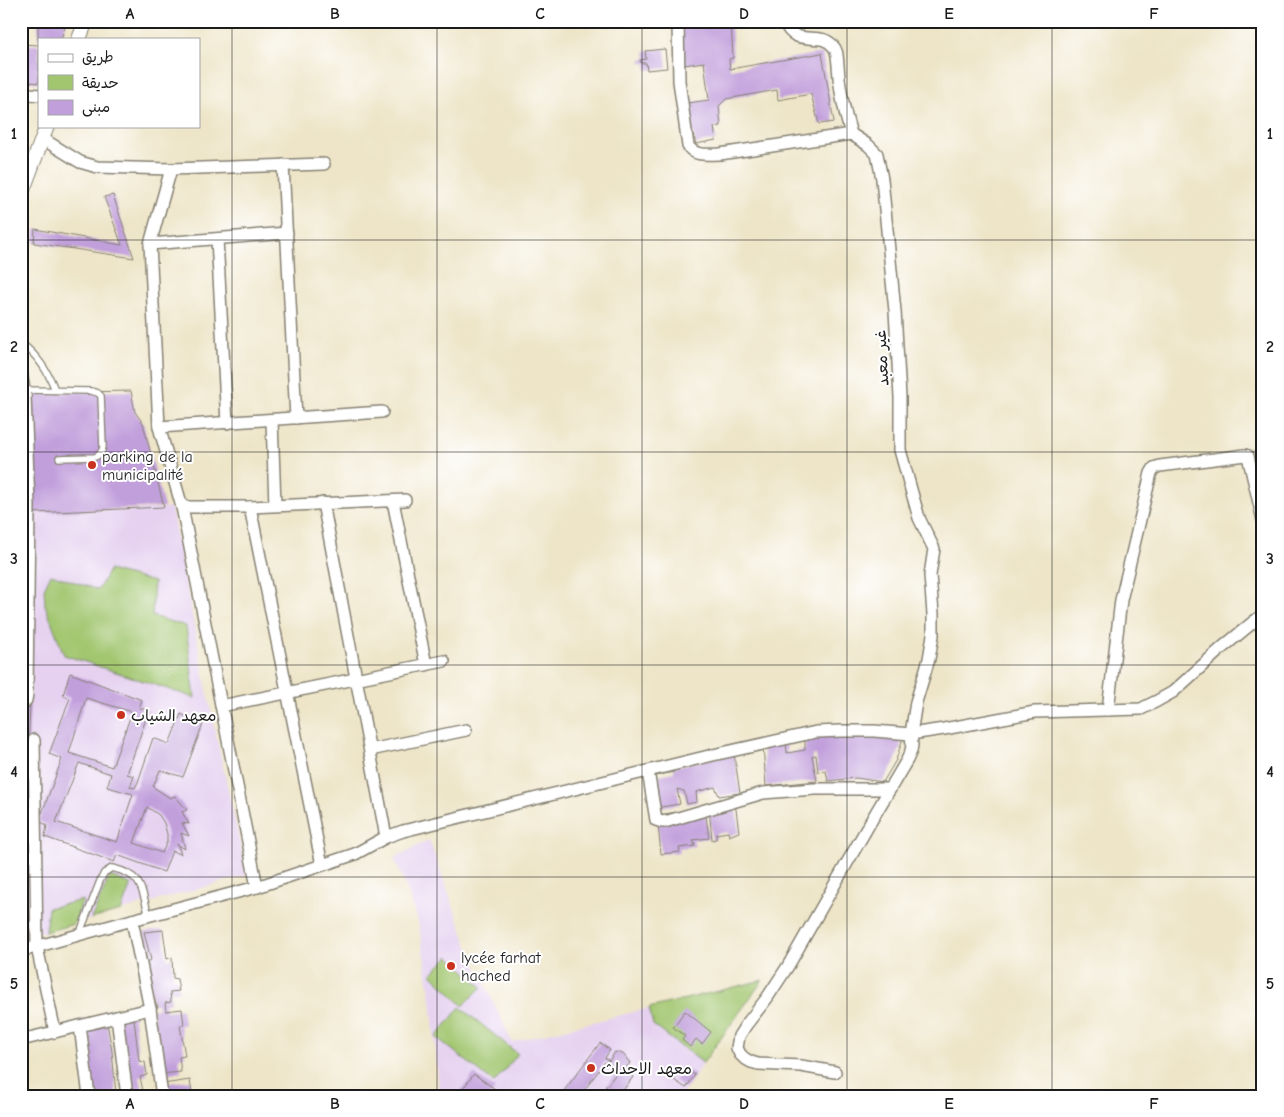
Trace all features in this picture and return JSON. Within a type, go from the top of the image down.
[{"type":"street","points":[[80,38],[86,21]]},
{"type":"street","points":[[678,21],[679,81],[688,146],[694,152],[702,154],[720,154],[851,134],[842,101],[835,48],[829,42],[820,39],[807,39],[790,32],[784,21]]},
{"type":"street","points":[[21,93],[38,95]]},
{"type":"street","points":[[21,195],[45,133],[80,162],[97,167],[171,169],[324,164]]},
{"type":"street","name":"غير معبد","points":[[835,1072],[801,1066],[751,1062],[740,1054],[737,1048],[739,1036],[746,1024],[767,998],[788,966],[900,774],[911,751],[910,734],[916,702],[930,659],[933,635],[930,575],[934,549],[919,518],[900,450],[900,397],[895,311],[882,179],[877,154],[868,145],[851,134]]},
{"type":"street","points":[[283,165],[296,418]]},
{"type":"street","points":[[171,169],[150,244],[158,427],[182,507],[257,887]]},
{"type":"street","points":[[150,244],[287,233]]},
{"type":"street","points":[[217,239],[227,423]]},
{"type":"street","points":[[21,372],[25,506],[24,643],[26,694],[26,700],[21,706]]},
{"type":"street","points":[[158,427],[382,412]]},
{"type":"street","points":[[272,420],[275,506]]},
{"type":"street","points":[[1108,710],[1121,600],[1151,473],[1154,468],[1248,456],[1263,520]]},
{"type":"street","points":[[182,507],[250,507],[399,500],[426,665]]},
{"type":"street","points":[[323,503],[386,837]]},
{"type":"street","points":[[250,507],[322,865]]},
{"type":"street","points":[[21,951],[257,887],[355,854],[386,837],[403,831],[713,755],[816,732],[874,731],[910,734],[1035,712],[1141,709],[1173,692],[1223,647],[1263,616]]},
{"type":"street","points":[[221,706],[444,661]]},
{"type":"street","points":[[370,750],[466,730]]},
{"type":"street","points":[[34,740],[36,947],[55,1032]]},
{"type":"street","points":[[648,771],[656,820],[662,822],[763,793],[814,789],[890,790]]},
{"type":"street","points":[[132,920],[150,1009],[162,1096]]},
{"type":"street","points":[[21,1040],[150,1009]]},
{"type":"street","points":[[118,1017],[127,1096]]},
{"type":"street","points":[[80,1026],[89,1096]]},
{"type":"lane","points":[[21,343],[43,365],[55,390]]},
{"type":"lane","points":[[23,394],[55,390],[95,391],[101,396],[102,447],[100,455],[95,457],[60,458]]},
{"type":"lane","points":[[79,935],[100,881],[104,873],[112,868],[124,871],[133,876],[139,883],[148,916]]},
{"type":"shaded area","name":"معهد الشياب","points":[[171,508],[214,726],[247,875],[45,932],[21,934],[21,821],[27,820],[33,513]]},
{"type":"shaded area","name":"lycée farhat hached","points":[[429,840],[470,952],[512,1042],[763,980],[681,1096],[438,1096],[439,1088],[431,999],[418,921],[394,858]]},
{"type":"green space","points":[[109,570],[154,582],[152,616],[186,626],[195,698],[64,655],[45,605],[44,589],[51,574],[98,590]]},
{"type":"green space","points":[[21,754],[28,754],[27,820],[21,821]]},
{"type":"green space","points":[[110,876],[131,884],[121,911],[91,919]]},
{"type":"green space","points":[[83,900],[74,924],[45,932],[48,908]]},
{"type":"green space","points":[[449,956],[482,987],[463,1006],[431,974]]},
{"type":"green space","points":[[763,980],[703,1063],[653,1025],[649,1008]]},
{"type":"green space","points":[[460,1007],[518,1054],[494,1083],[436,1037]]},
{"type":"building","points":[[38,21],[67,21],[61,38],[38,38]]},
{"type":"building","points":[[675,21],[731,21],[733,58],[729,59],[730,69],[822,53],[834,122],[819,124],[811,94],[778,100],[777,90],[726,99],[719,106],[721,126],[714,127],[716,140],[696,144],[693,132],[691,133],[687,103],[709,100],[704,62],[677,66]]},
{"type":"building","points":[[21,44],[38,45],[38,83],[21,81]]},
{"type":"building","points":[[665,49],[667,68],[647,70],[646,63],[641,63],[640,60],[646,59],[645,51]]},
{"type":"building","points":[[113,195],[134,258],[34,243],[35,229],[122,245],[104,197]]},
{"type":"building","name":"parking de la municipalité","points":[[131,391],[135,412],[143,423],[164,507],[33,513],[28,393]]},
{"type":"building","points":[[70,673],[142,700],[139,708],[149,710],[127,774],[134,776],[130,787],[135,788],[138,782],[153,738],[169,744],[181,714],[203,724],[183,777],[160,770],[153,787],[170,798],[175,796],[187,810],[182,812],[189,824],[182,823],[189,836],[181,833],[185,849],[177,844],[181,854],[172,851],[164,872],[117,855],[114,862],[45,837],[47,825],[39,821],[62,759],[49,754],[70,698],[63,695]],"holes":[[[86,698],[132,712],[112,767],[69,753]],[[79,763],[111,774],[107,787],[133,794],[117,842],[56,822]],[[147,807],[159,815],[164,823],[167,842],[162,853],[134,843]]]},
{"type":"building","points":[[30,705],[28,754],[21,754],[21,706]]},
{"type":"building","points":[[834,734],[903,738],[896,760],[883,782],[856,778],[828,781],[826,771],[818,772],[816,755],[812,756],[817,781],[766,786],[763,745],[786,741],[787,753],[805,750],[805,740]]},
{"type":"building","points":[[734,753],[740,793],[719,796],[715,787],[696,792],[697,802],[687,804],[684,791],[677,789],[680,804],[655,808],[650,777],[674,772],[674,767]]},
{"type":"building","points":[[735,802],[739,832],[729,836],[728,832],[716,834],[716,839],[712,840],[709,807]]},
{"type":"building","points":[[705,808],[709,838],[693,840],[695,846],[679,848],[680,852],[661,854],[657,815]]},
{"type":"building","points":[[163,930],[167,959],[172,957],[173,978],[177,979],[179,991],[170,992],[171,1002],[165,1003],[166,1011],[182,1009],[184,1025],[180,1025],[185,1056],[179,1057],[181,1072],[161,1074],[152,1009],[158,1008],[157,1004],[153,1004],[146,962],[151,960],[144,932]]},
{"type":"building","points":[[133,1011],[139,1061],[145,1062],[147,1075],[140,1077],[144,1096],[127,1096],[115,1013]]},
{"type":"building","points":[[685,1011],[711,1032],[702,1044],[696,1039],[690,1047],[682,1040],[685,1036],[673,1027]]},
{"type":"building","points":[[106,1017],[112,1051],[116,1094],[117,1092],[118,1096],[93,1096],[77,1021]]},
{"type":"building","name":"معهد الاحداث","points":[[600,1043],[610,1050],[605,1058],[609,1061],[615,1052],[623,1054],[630,1063],[624,1070],[633,1077],[619,1096],[599,1096],[618,1071],[605,1062],[580,1096],[560,1096]]},
{"type":"building","points":[[683,1067],[695,1075],[686,1088],[674,1080]]},
{"type":"building","points":[[474,1074],[495,1089],[490,1096],[457,1096]]},
{"type":"building","points":[[190,1080],[192,1094],[165,1096],[163,1084]]},
{"type":"place","name":"parking de la municipalité","points":[[92,465]]},
{"type":"place","name":"معهد الشياب","points":[[121,715]]},
{"type":"place","name":"lycée farhat hached","points":[[451,966]]},
{"type":"place","name":"معهد الاحداث","points":[[591,1068]]}]
